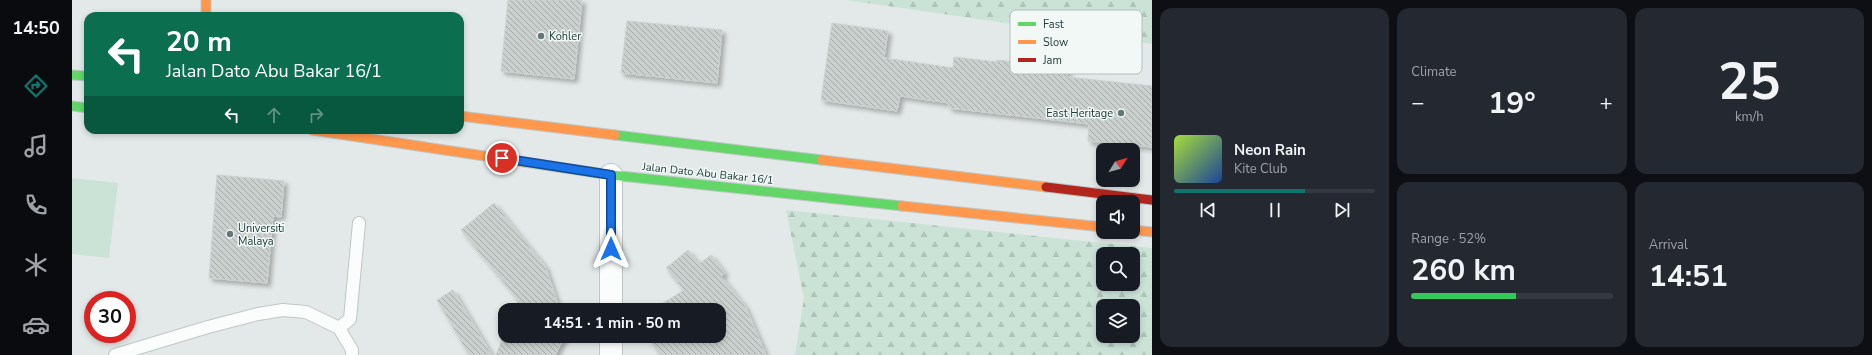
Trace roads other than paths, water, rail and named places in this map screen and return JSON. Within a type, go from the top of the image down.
[{"type":"main road","points":[[206,0],[206,12]]},
{"type":"main road","points":[[72,75],[84,76]]},
{"type":"main road","points":[[72,106],[84,108]]},
{"type":"main road","points":[[464,116],[1152,200]]},
{"type":"main road","name":"Jalan Dato Abu Bakar 16/1","points":[[339,134],[611,175],[1096,226]]},
{"type":"main road","points":[[1140,231],[1152,232]]},
{"type":"street","points":[[611,175],[611,303]]},
{"type":"street","points":[[611,343],[611,355]]},
{"type":"lane","points":[[339,328],[350,319],[359,223]]},
{"type":"lane","points":[[115,355],[208,327],[258,314],[283,310],[306,312],[339,328],[352,350],[352,355]]},
{"type":"place","name":"Kohler","points":[[541,36]]},
{"type":"place","name":"East Heritage","points":[[1121,113]]},
{"type":"place","name":"Universiti Malaya","points":[[230,234]]}]
